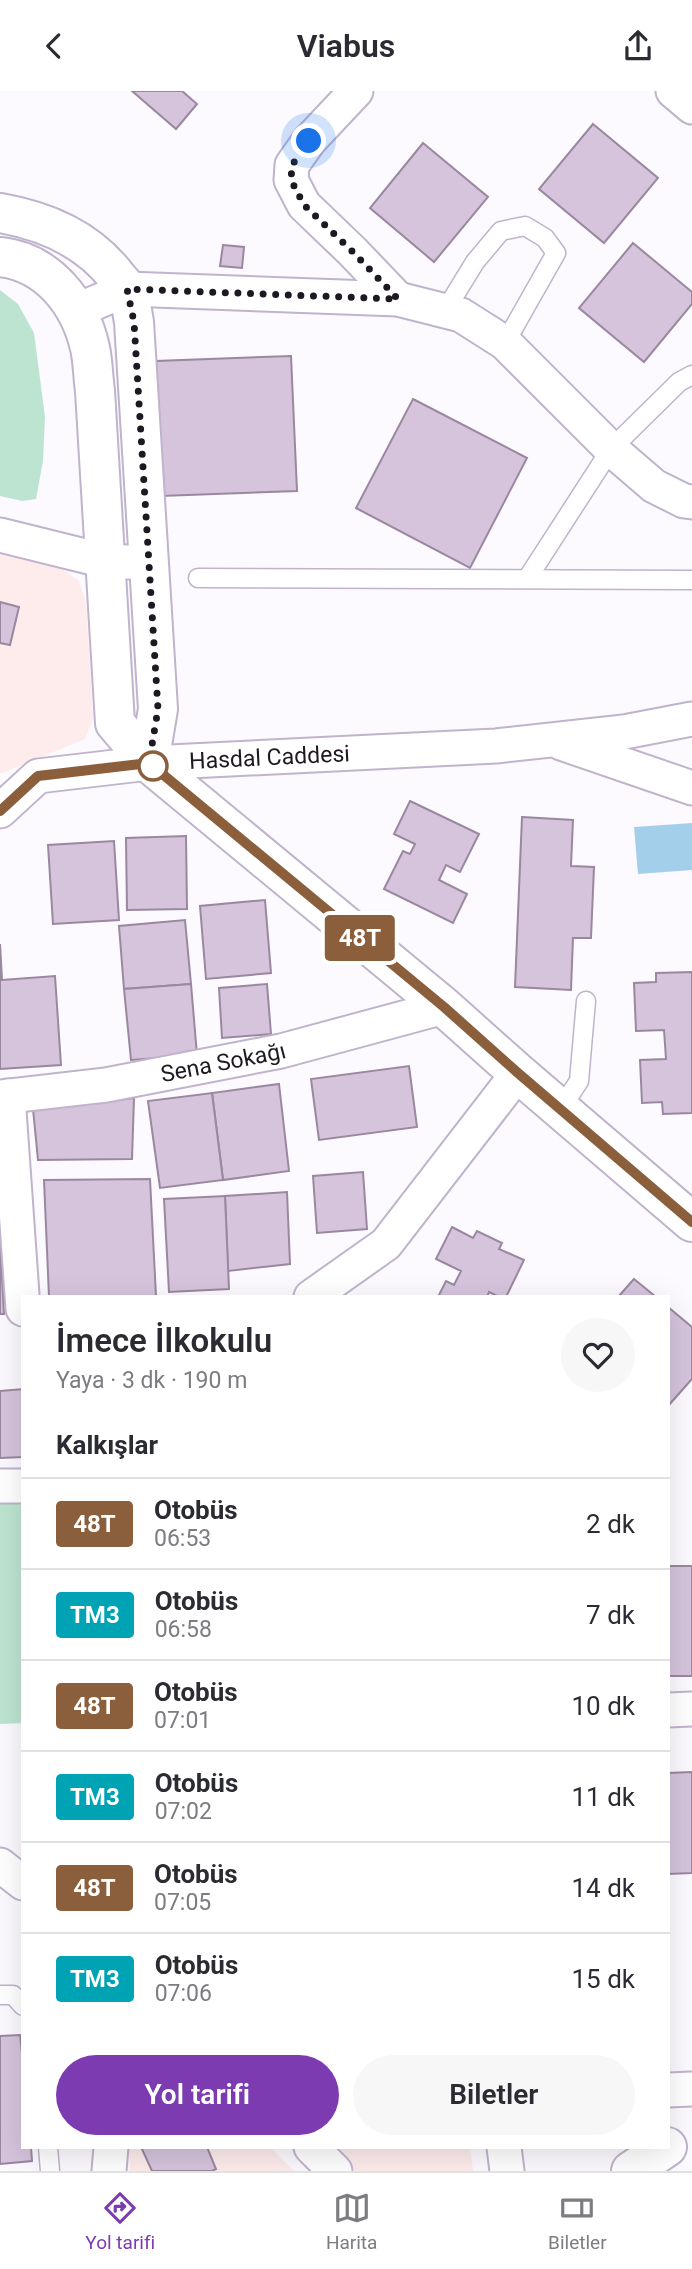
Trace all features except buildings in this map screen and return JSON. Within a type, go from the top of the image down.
[{"type":"street","points":[[356,91],[309,141],[292,165],[291,180],[304,205],[398,299]]},
{"type":"street","points":[[673,91],[692,107]]},
{"type":"street","points":[[0,213],[25,217],[55,227],[87,247],[110,267],[127,289],[134,322],[158,709],[149,763]]},
{"type":"street","points":[[0,257],[27,264],[51,278],[67,296],[81,319],[90,349],[115,723],[149,763],[444,1007],[692,1222]]},
{"type":"street","points":[[76,310],[127,289],[398,299],[461,315],[505,343],[611,449],[654,486],[684,501],[692,501]]},
{"type":"street","points":[[0,535],[105,561],[149,562]]},
{"type":"street","name":"Hasdal Caddesi","points":[[0,811],[38,776],[149,763],[496,746],[624,732],[692,719]]},
{"type":"street","points":[[552,740],[692,787]]},
{"type":"street","name":"Sena Sokağı","points":[[4,1097],[106,1085],[267,1053],[444,1007]]},
{"type":"street","points":[[314,1295],[386,1244],[518,1073]]},
{"type":"street","points":[[4,1097],[22,1295]]},
{"type":"street","points":[[0,1325],[21,1322]]},
{"type":"street","points":[[0,1486],[21,1486]]},
{"type":"street","points":[[670,1710],[692,1709]]},
{"type":"street","points":[[0,1865],[21,1881]]},
{"type":"street","points":[[670,2090],[692,2089]]},
{"type":"street","points":[[670,2146],[692,2131]]},
{"type":"street","points":[[109,2171],[111,2149]]},
{"type":"street","points":[[313,2149],[335,2171]]},
{"type":"street","points":[[504,2149],[507,2171]]},
{"type":"street","points":[[631,2171],[665,2149]]},
{"type":"lane","points":[[445,311],[475,263],[501,231],[524,226],[545,238],[556,253],[505,343]]},
{"type":"lane","points":[[527,579],[611,449],[680,382],[692,375]]},
{"type":"lane","points":[[198,578],[692,580]]},
{"type":"lane","points":[[560,1110],[579,1081],[586,1001]]},
{"type":"lane","points":[[0,1995],[13,1995],[21,2004]]},
{"type":"lane","points":[[48,2149],[50,2171]]},
{"type":"shaded area","points":[[0,552],[59,567],[79,581],[86,603],[93,718],[85,739],[0,774]]},
{"type":"shaded area","points":[[129,2149],[272,2149],[294,2171],[130,2171]]},
{"type":"shaded area","points":[[337,2149],[470,2149],[473,2171],[355,2171]]},
{"type":"green space","points":[[0,290],[18,304],[34,333],[45,417],[43,461],[36,499],[22,501],[0,496]]},
{"type":"green space","points":[[0,1495],[21,1495],[21,1723],[0,1724]]},
{"type":"water","points":[[692,823],[692,870],[638,874],[634,827]]},
{"type":"bus line","name":"48T","points":[[0,811],[38,776],[149,763],[444,1007],[692,1222]]},
{"type":"route","points":[[153,766],[149,763],[158,709],[134,322],[127,289],[398,299],[304,205],[291,180],[292,165],[309,141]]}]
